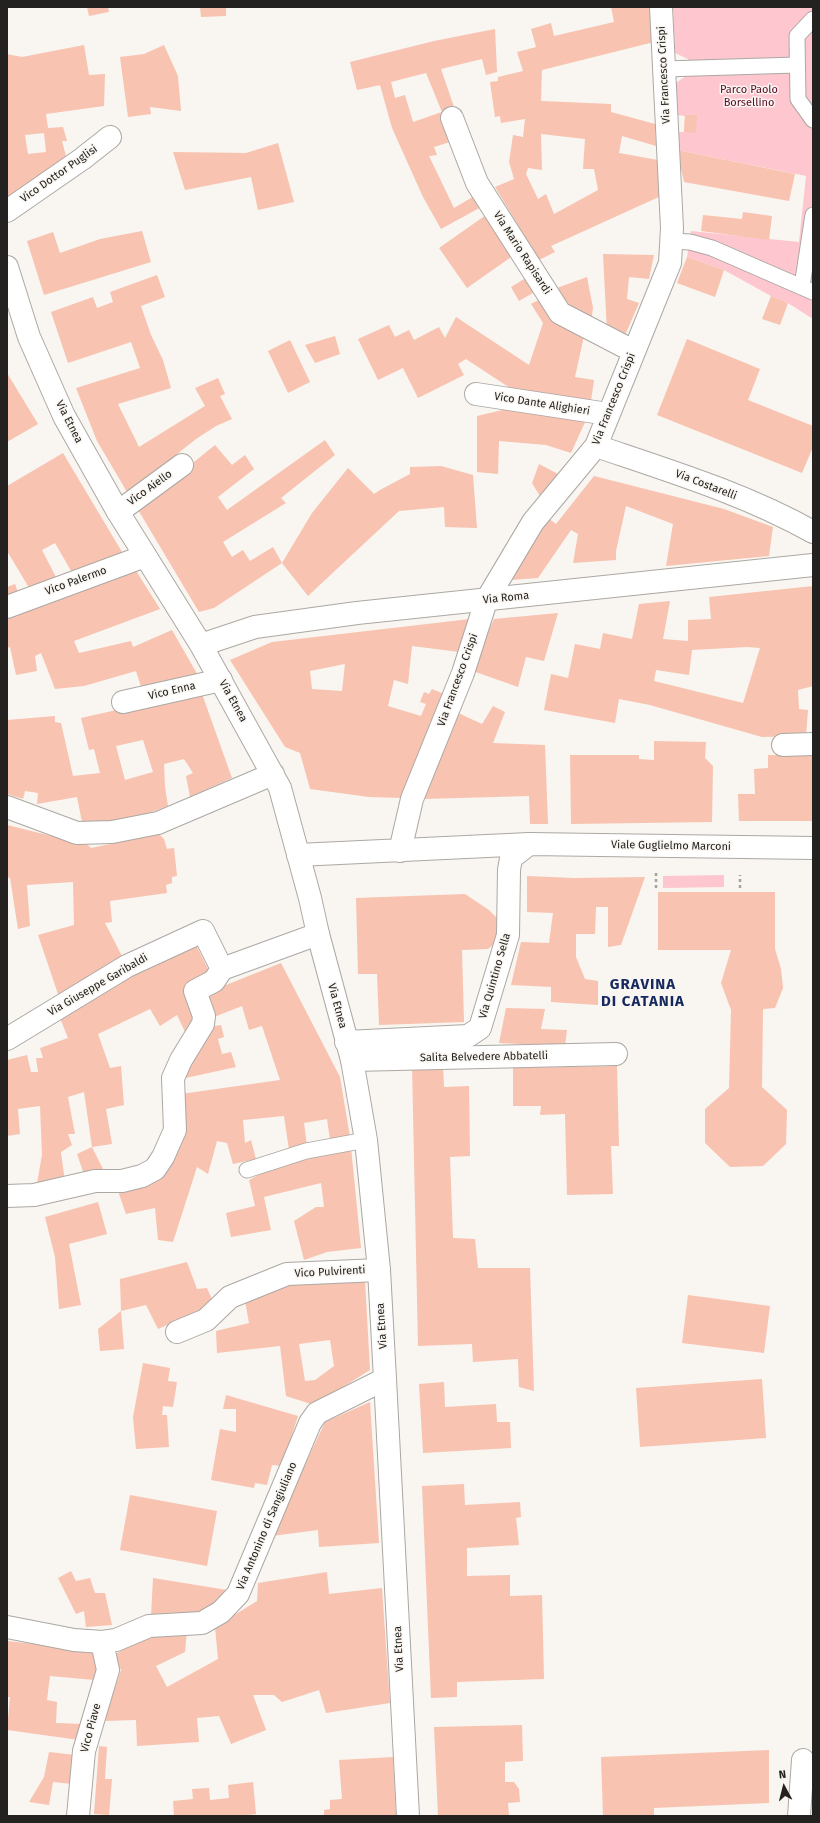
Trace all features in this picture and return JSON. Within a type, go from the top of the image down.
[{"type":"street","name":"Via Francesco Crispi","points":[[400,851],[412,799],[463,673],[486,600],[533,522],[596,446],[633,351],[670,263],[672,228],[661,7]]},
{"type":"street","name":"Via Mario Rapisardi","points":[[452,118],[477,182],[560,313],[633,351]]},
{"type":"street","name":"Vico Dottor Puglisi","points":[[7,211],[82,159],[110,137]]},
{"type":"street","name":"Via Etnea","points":[[7,267],[29,338],[64,416],[118,512],[201,645],[280,788],[349,1051],[366,1140],[379,1270],[408,1816]]},
{"type":"street","name":"Vico Dante Alighieri","points":[[476,394],[608,414]]},
{"type":"street","name":"Via Costarelli","points":[[596,446],[709,484],[783,515],[813,532]]},
{"type":"street","name":"Vico Aiello","points":[[118,512],[182,465]]},
{"type":"street","name":"Vico Palermo","points":[[7,607],[146,556]]},
{"type":"street","name":"Via Roma","points":[[201,645],[255,627],[357,613],[813,565]]},
{"type":"street","name":"Vico Enna","points":[[123,702],[221,680]]},
{"type":"street","points":[[782,745],[813,744]]},
{"type":"street","points":[[7,807],[77,832],[112,832],[158,823],[273,774]]},
{"type":"street","name":"Viale Guglielmo Marconi","points":[[298,855],[530,844],[813,848]]},
{"type":"street","name":"Via Quintino Sella","points":[[349,1051],[468,1036],[480,1028],[508,935],[509,870],[511,858],[530,844]]},
{"type":"street","name":"Via Giuseppe Garibaldi","points":[[7,1039],[127,966],[203,930],[222,969]]},
{"type":"street","points":[[7,1196],[34,1195],[95,1181],[122,1181],[142,1176],[155,1169],[163,1157],[175,1130],[173,1078],[181,1060],[203,1024],[204,1016],[195,991],[214,981],[222,969],[318,934]]},
{"type":"street","name":"Salita Belvedere Abbatelli","points":[[349,1051],[616,1054]]},
{"type":"street","name":"Vico Pulvirenti","points":[[176,1332],[206,1320],[230,1297],[287,1274],[379,1270]]},
{"type":"street","name":"Via Antonino di Sangiuliano","points":[[7,1627],[74,1640],[102,1642],[116,1640],[149,1626],[202,1623],[221,1612],[238,1594],[310,1423],[317,1413],[385,1379]]},
{"type":"street","name":"Vico Piave","points":[[78,1816],[84,1751],[108,1670],[102,1642]]},
{"type":"street","points":[[799,1816],[803,1760]]},
{"type":"lane","points":[[813,19],[797,36],[798,99],[813,120]]},
{"type":"lane","points":[[664,69],[797,65]]},
{"type":"lane","points":[[671,241],[690,242],[712,248],[807,289],[813,215]]},
{"type":"lane","points":[[247,1170],[306,1151],[366,1140]]},
{"type":"path","points":[[740,868],[740,888]]},
{"type":"path","points":[[656,869],[656,889]]},
{"type":"green space","name":"Parco Paolo Borsellino","points":[[673,7],[813,7],[813,319],[788,303],[771,296],[724,270],[687,257],[691,231],[799,242],[806,176],[677,150],[678,132],[684,132],[685,116],[677,115],[676,83],[687,75],[688,59],[675,53]]},
{"type":"green space","points":[[724,875],[724,887],[663,888],[663,876]]},
{"type":"building","points":[[87,7],[108,7],[109,12],[89,16]]},
{"type":"building","points":[[200,7],[226,7],[226,16],[201,17]]},
{"type":"building","points":[[611,7],[652,7],[654,42],[542,70],[541,101],[611,104],[611,112],[655,124],[656,146],[622,136],[619,153],[658,160],[661,196],[551,246],[555,252],[539,260],[495,187],[514,179],[509,162],[513,135],[523,137],[525,119],[501,123],[500,116],[495,117],[490,82],[498,81],[498,77],[523,71],[517,52],[536,47],[531,29],[551,23],[554,36],[614,22]],"holes":[[[541,134],[585,139],[583,169],[594,169],[598,190],[554,214],[546,194],[538,199],[526,174],[528,168],[542,170]]]},
{"type":"building","points":[[495,29],[497,72],[486,75],[482,59],[441,69],[454,107],[442,112],[453,141],[434,147],[437,155],[429,156],[454,208],[476,195],[483,206],[441,229],[423,197],[392,128],[380,85],[357,90],[350,62],[434,41]],"holes":[[[426,73],[442,112],[413,122],[405,95],[395,98],[391,82]]]},
{"type":"building","points":[[84,45],[89,75],[105,74],[104,106],[46,114],[48,128],[63,127],[67,141],[62,141],[67,160],[8,198],[7,54],[22,57]],"holes":[[[44,133],[46,152],[28,154],[25,135]]]},
{"type":"building","points":[[164,45],[178,76],[181,111],[150,107],[151,114],[128,117],[120,57],[144,54]]},
{"type":"building","points":[[685,115],[697,115],[696,133],[684,132]]},
{"type":"building","points":[[278,143],[294,202],[258,210],[251,177],[185,190],[173,152],[246,153]]},
{"type":"building","points":[[677,150],[795,174],[789,201],[684,182]]},
{"type":"building","points":[[743,212],[772,216],[769,240],[701,231],[703,215],[742,219]]},
{"type":"building","points":[[486,215],[514,255],[467,288],[439,248]]},
{"type":"building","points":[[142,231],[151,262],[44,295],[27,241],[53,232],[60,253],[100,239]]},
{"type":"building","points":[[603,254],[654,255],[649,279],[629,277],[627,299],[639,303],[623,340],[607,332]]},
{"type":"building","points":[[687,257],[724,270],[715,297],[677,283]]},
{"type":"building","points":[[157,275],[165,297],[141,306],[151,335],[163,360],[171,388],[118,404],[139,447],[205,406],[195,388],[218,378],[225,394],[220,396],[232,419],[216,426],[196,439],[157,470],[161,475],[130,497],[97,441],[76,388],[140,368],[131,342],[68,363],[51,312],[93,297],[97,308],[113,302],[110,292]]},
{"type":"building","points":[[529,276],[538,290],[519,301],[511,287]]},
{"type":"building","points":[[587,277],[593,308],[591,322],[567,306],[557,288]]},
{"type":"building","points":[[771,296],[788,303],[780,325],[762,319]]},
{"type":"building","points":[[542,298],[584,336],[575,377],[594,380],[591,401],[513,390],[466,359],[458,364],[464,375],[418,398],[403,368],[378,380],[358,339],[389,325],[395,337],[409,330],[414,340],[439,327],[445,338],[456,317],[529,365],[543,323],[531,304]]},
{"type":"building","points":[[335,336],[340,354],[315,363],[305,345]]},
{"type":"building","points":[[687,339],[760,369],[748,400],[813,426],[813,447],[802,473],[657,415]]},
{"type":"building","points":[[290,340],[310,382],[288,393],[268,351]]},
{"type":"building","points":[[7,373],[38,424],[7,442]]},
{"type":"building","points":[[511,408],[586,420],[571,453],[546,445],[499,441],[498,474],[477,472],[477,416]]},
{"type":"building","points":[[325,440],[335,455],[281,498],[286,503],[223,542],[232,557],[243,550],[250,561],[273,547],[282,563],[214,608],[199,612],[137,508],[215,445],[232,465],[245,455],[254,469],[218,497],[227,510]]},
{"type":"building","points":[[63,453],[125,557],[74,576],[55,543],[42,550],[58,581],[31,591],[7,551],[7,486]]},
{"type":"building","points":[[539,464],[558,474],[541,498],[532,483]]},
{"type":"building","points":[[441,466],[473,475],[477,528],[445,527],[444,507],[399,511],[308,596],[282,563],[312,513],[348,468],[374,494],[410,474],[410,467]]},
{"type":"building","points":[[594,476],[724,509],[773,527],[769,556],[666,566],[673,524],[626,506],[616,551],[616,560],[573,563],[578,534],[571,530],[538,578],[510,580],[548,518],[556,524]]},
{"type":"building","points":[[135,569],[160,609],[74,641],[79,653],[131,641],[133,647],[172,630],[200,679],[143,693],[136,671],[84,686],[55,689],[41,653],[35,656],[37,671],[16,675],[10,647],[7,648],[7,615]]},
{"type":"building","points":[[15,584],[19,595],[7,600],[7,587]]},
{"type":"building","points":[[813,586],[813,686],[798,690],[799,709],[808,710],[806,736],[762,737],[650,705],[619,699],[615,723],[544,710],[551,674],[568,678],[575,644],[600,649],[603,633],[632,639],[639,604],[670,601],[663,639],[688,641],[688,620],[711,619],[709,597]],"holes":[[[747,647],[760,648],[743,703],[654,681],[656,670],[689,675],[692,650]]]},
{"type":"building","points":[[558,613],[544,661],[526,657],[518,687],[470,670],[494,619]]},
{"type":"building","points":[[470,619],[459,652],[412,646],[408,684],[394,680],[388,706],[421,716],[426,704],[420,702],[424,692],[429,694],[432,689],[444,694],[402,798],[369,797],[310,789],[300,753],[285,747],[230,660],[272,642]],"holes":[[[345,664],[342,691],[312,689],[310,671]]]},
{"type":"building","points":[[201,691],[232,778],[190,797],[186,776],[193,773],[184,759],[164,764],[168,806],[141,816],[112,821],[82,822],[77,797],[37,804],[38,793],[25,791],[23,799],[7,794],[7,720],[55,716],[55,722],[61,723],[73,776],[100,773],[94,749],[89,750],[81,718]],"holes":[[[143,740],[153,772],[125,780],[116,746]]]},
{"type":"building","points":[[493,706],[505,712],[493,743],[545,745],[548,824],[530,824],[529,796],[424,799],[456,712],[482,724]]},
{"type":"building","points":[[654,741],[706,742],[705,758],[713,766],[712,822],[571,824],[570,755],[639,755],[639,759],[654,760]]},
{"type":"building","points":[[768,755],[813,755],[813,821],[739,821],[738,794],[755,794],[754,769],[768,768]]},
{"type":"building","points":[[7,825],[88,845],[91,848],[159,834],[164,839],[167,849],[174,848],[177,876],[172,877],[172,883],[166,885],[167,893],[110,901],[112,922],[105,923],[123,958],[59,997],[38,935],[74,925],[73,882],[27,885],[30,926],[18,929],[10,878],[7,877]]},
{"type":"building","points":[[527,876],[574,878],[645,877],[621,945],[608,947],[608,907],[596,907],[595,934],[576,934],[576,957],[585,979],[598,981],[598,1005],[551,1002],[551,987],[511,985],[521,942],[549,943],[553,913],[527,912]]},
{"type":"building","points":[[658,892],[775,892],[775,949],[781,969],[783,988],[775,1008],[763,1009],[762,1087],[787,1110],[786,1144],[763,1166],[730,1167],[705,1143],[705,1109],[729,1088],[731,1010],[721,983],[731,950],[658,950]]},
{"type":"building","points":[[465,894],[489,910],[498,919],[501,935],[488,949],[462,950],[464,1022],[379,1025],[377,974],[358,974],[356,898]]},
{"type":"building","points":[[195,943],[210,973],[195,1019],[186,1034],[177,1015],[160,1026],[150,1009],[98,1034],[110,1068],[121,1066],[124,1105],[106,1109],[112,1144],[92,1147],[84,1092],[68,1097],[75,1134],[68,1134],[72,1145],[61,1152],[65,1182],[36,1189],[42,1155],[40,1106],[18,1109],[20,1134],[7,1136],[7,1060],[27,1055],[31,1072],[38,1072],[36,1058],[43,1058],[40,1048],[68,1038],[60,1018],[131,974]]},
{"type":"building","points":[[281,963],[340,1077],[350,1137],[330,1140],[327,1119],[304,1123],[307,1146],[289,1150],[284,1116],[243,1120],[245,1143],[251,1140],[256,1159],[233,1164],[227,1143],[217,1141],[208,1174],[197,1167],[173,1242],[158,1240],[155,1208],[126,1214],[118,1191],[163,1174],[181,1094],[280,1080],[262,1026],[249,1030],[242,1006],[214,1017],[206,993]]},
{"type":"building","points":[[506,1008],[545,1009],[541,1029],[567,1030],[565,1046],[499,1043]]},
{"type":"building","points":[[221,1025],[224,1037],[218,1039],[222,1054],[231,1052],[236,1067],[181,1079],[209,1027]]},
{"type":"building","points":[[412,1066],[443,1066],[444,1087],[469,1086],[470,1156],[450,1157],[453,1238],[475,1239],[478,1268],[530,1268],[534,1391],[519,1387],[518,1359],[473,1362],[472,1344],[418,1346]]},
{"type":"building","points":[[617,1066],[619,1146],[611,1146],[613,1194],[567,1195],[565,1114],[540,1115],[541,1106],[513,1106],[513,1068]]},
{"type":"building","points":[[92,1147],[104,1171],[85,1177],[77,1154]]},
{"type":"building","points":[[351,1147],[361,1248],[327,1252],[304,1260],[294,1221],[316,1207],[324,1207],[321,1183],[264,1197],[271,1230],[231,1237],[226,1213],[255,1206],[249,1180],[270,1169],[304,1157]]},
{"type":"building","points":[[98,1202],[107,1234],[69,1244],[81,1305],[59,1309],[55,1257],[45,1217]]},
{"type":"building","points":[[187,1262],[197,1289],[207,1288],[214,1304],[158,1329],[146,1305],[121,1311],[120,1279]]},
{"type":"building","points":[[365,1280],[370,1370],[314,1405],[286,1396],[280,1346],[217,1353],[216,1331],[249,1323],[245,1301],[289,1282]],"holes":[[[330,1340],[334,1366],[315,1380],[305,1381],[299,1344]]]},
{"type":"building","points":[[688,1295],[770,1306],[764,1353],[682,1343]]},
{"type":"building","points":[[121,1311],[124,1349],[100,1351],[98,1329]]},
{"type":"building","points":[[143,1363],[170,1368],[168,1381],[177,1382],[173,1407],[163,1406],[162,1415],[167,1415],[169,1447],[136,1449],[133,1417]]},
{"type":"building","points":[[762,1379],[766,1438],[640,1447],[636,1388]]},
{"type":"building","points":[[444,1382],[445,1407],[496,1404],[497,1422],[510,1422],[511,1448],[423,1453],[419,1384]]},
{"type":"building","points":[[226,1395],[298,1416],[282,1466],[272,1465],[267,1485],[255,1483],[254,1488],[211,1480],[220,1429],[236,1432],[236,1409],[223,1409]]},
{"type":"building","points":[[370,1402],[379,1543],[319,1547],[318,1530],[272,1536],[325,1422]]},
{"type":"building","points":[[464,1484],[465,1505],[520,1502],[521,1517],[516,1518],[519,1545],[467,1548],[467,1576],[510,1575],[510,1596],[542,1595],[544,1679],[457,1682],[457,1697],[431,1698],[422,1486]]},
{"type":"building","points":[[130,1495],[217,1511],[207,1566],[120,1550]]},
{"type":"building","points":[[71,1571],[76,1581],[90,1578],[95,1593],[105,1593],[112,1625],[86,1627],[84,1611],[76,1614],[58,1578]]},
{"type":"building","points":[[327,1572],[329,1594],[382,1588],[390,1703],[326,1713],[319,1690],[282,1702],[274,1695],[253,1695],[266,1730],[231,1744],[219,1716],[197,1718],[199,1742],[137,1746],[136,1720],[104,1721],[121,1670],[113,1656],[146,1634],[187,1630],[185,1652],[156,1666],[167,1687],[218,1659],[215,1627],[257,1601],[258,1583]]},
{"type":"building","points":[[153,1578],[227,1590],[212,1612],[151,1616]]},
{"type":"building","points":[[7,1641],[99,1651],[98,1668],[95,1680],[50,1676],[47,1700],[57,1702],[56,1723],[83,1724],[79,1740],[7,1730],[10,1697],[7,1697]]},
{"type":"building","points":[[522,1725],[523,1761],[505,1762],[505,1782],[514,1782],[519,1789],[520,1802],[508,1803],[509,1815],[438,1816],[434,1727]]},
{"type":"building","points":[[99,1746],[107,1747],[105,1779],[112,1779],[109,1815],[94,1814]]},
{"type":"building","points":[[769,1750],[769,1803],[654,1808],[654,1816],[603,1816],[601,1757]]},
{"type":"building","points":[[49,1752],[75,1755],[72,1784],[53,1782],[49,1805],[29,1802],[44,1777]]},
{"type":"building","points":[[393,1757],[396,1816],[324,1816],[324,1810],[330,1809],[330,1800],[342,1799],[339,1760]]},
{"type":"building","points":[[253,1782],[256,1814],[238,1816],[174,1816],[173,1801],[193,1799],[192,1789],[209,1788],[210,1800],[229,1798],[228,1785]]},
{"type":"district","name":"GRAVINA DI CATANIA","points":[[643,994]]}]
